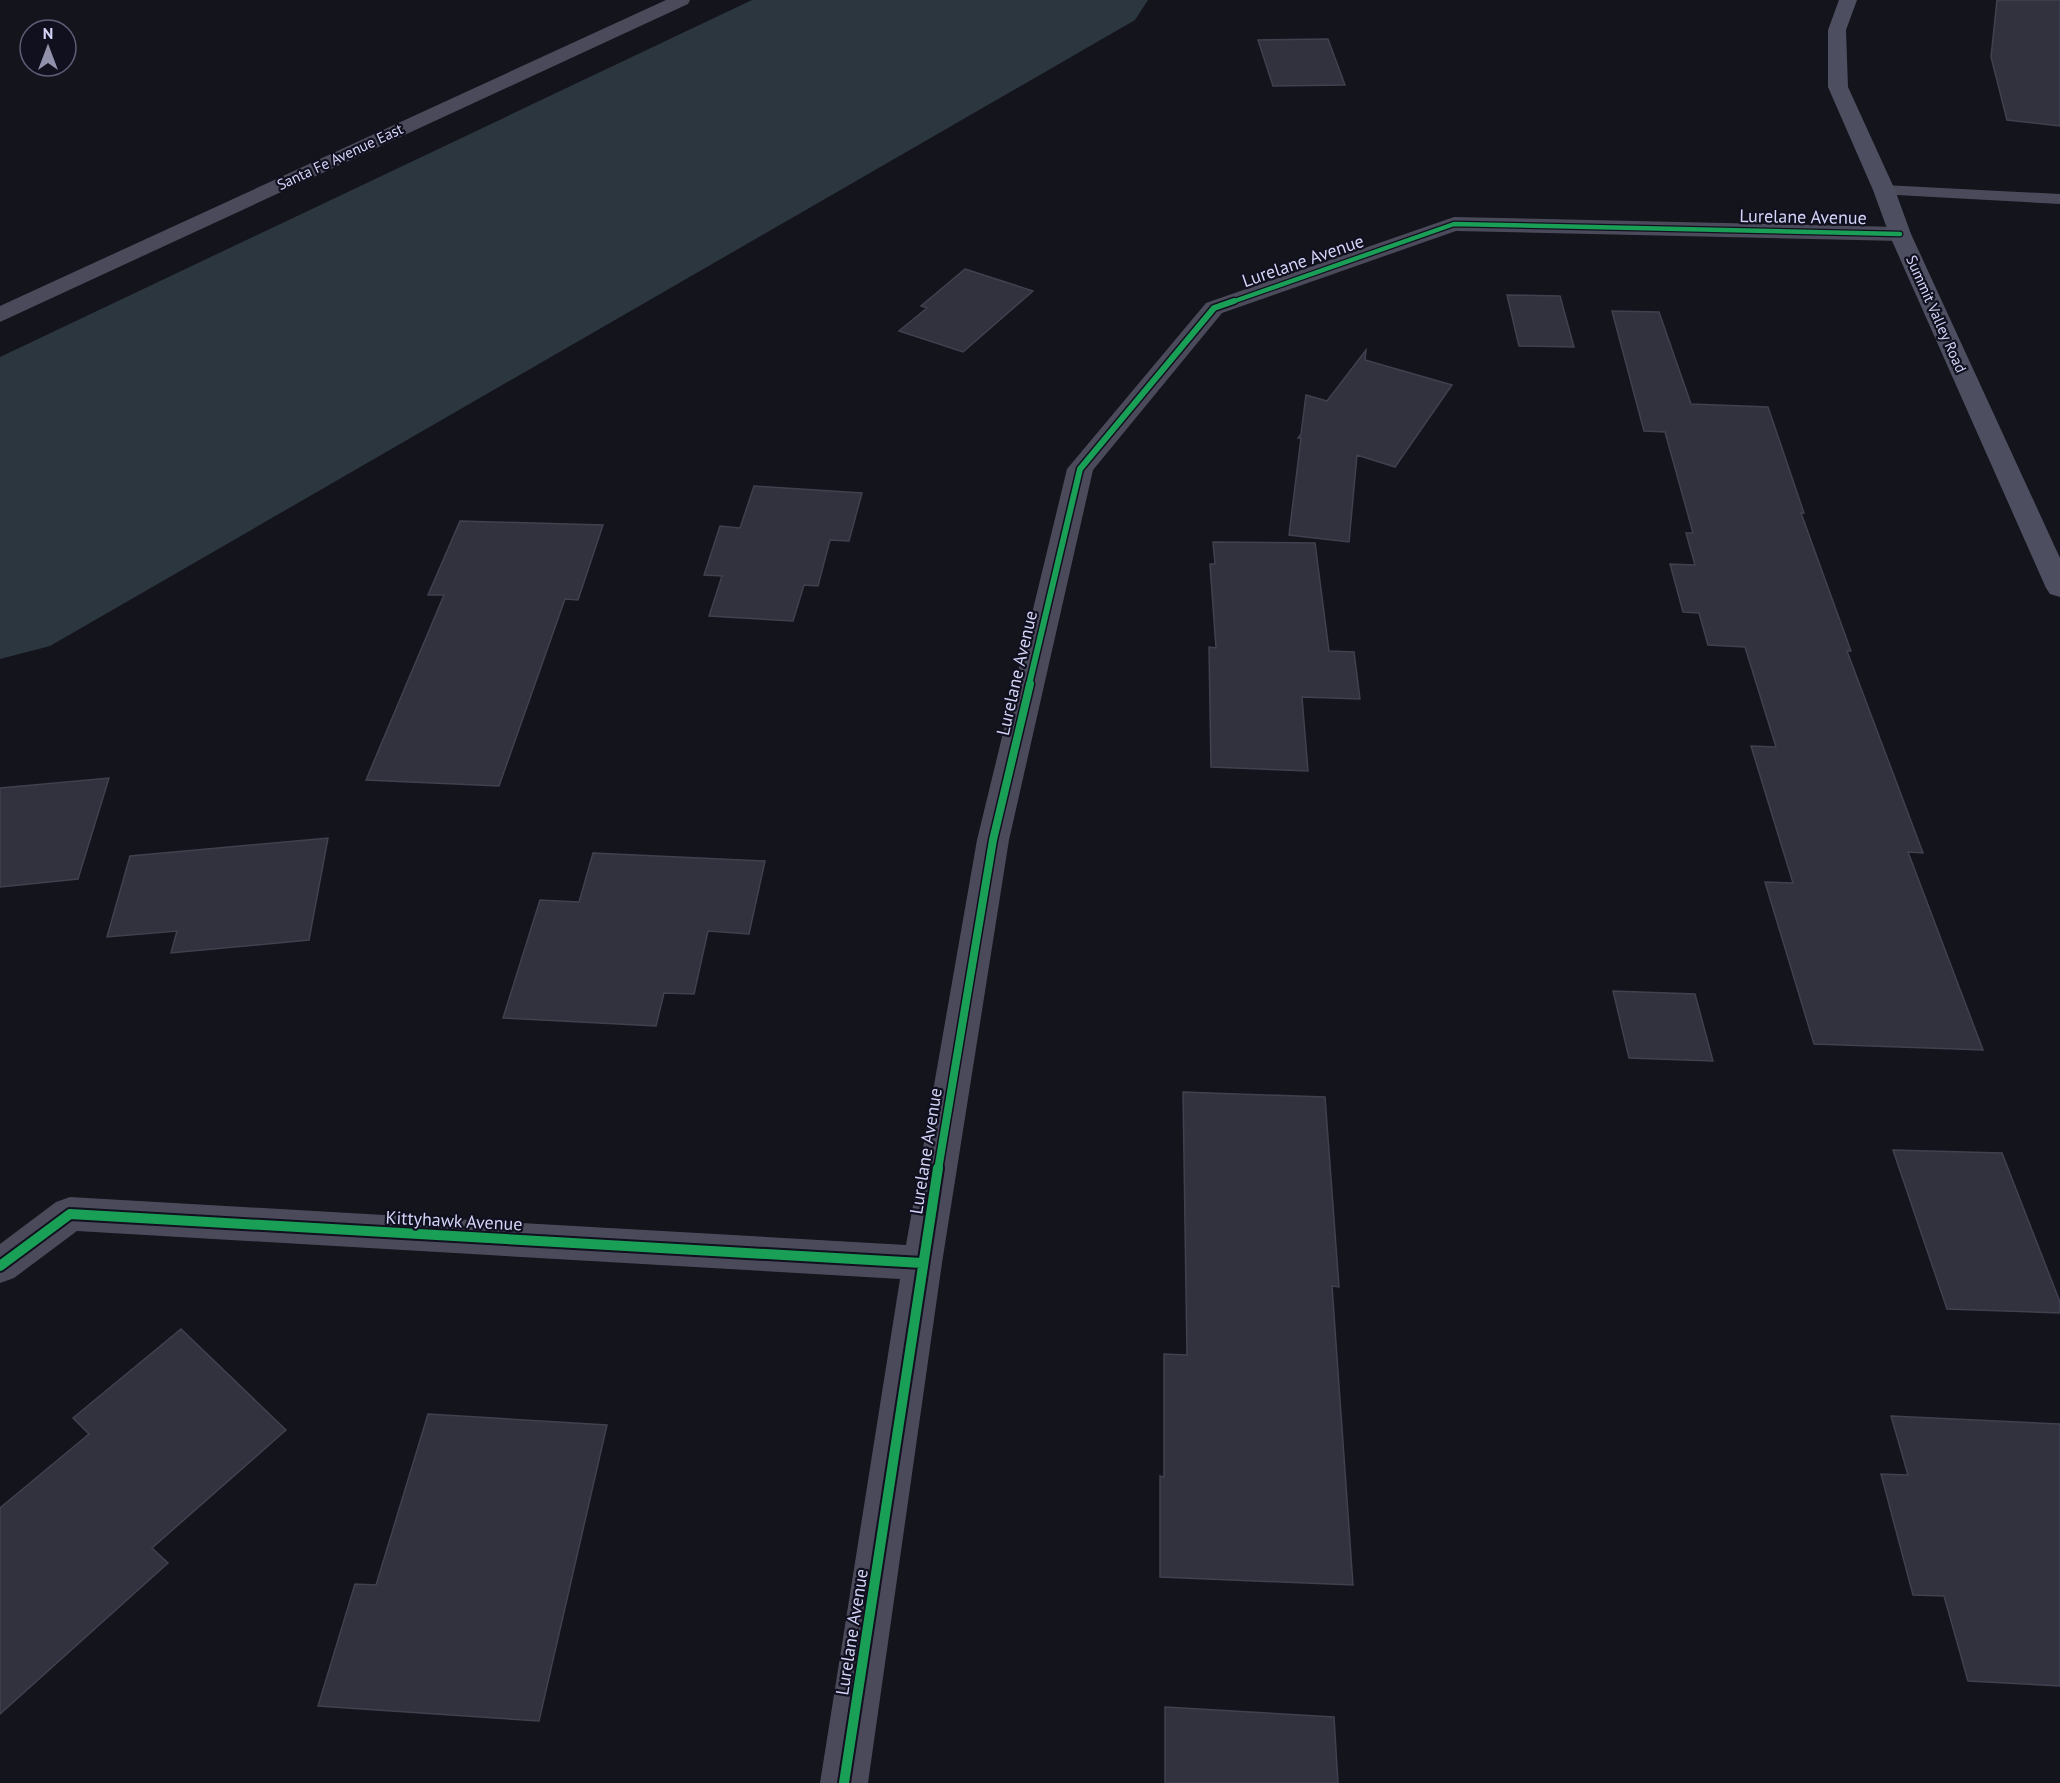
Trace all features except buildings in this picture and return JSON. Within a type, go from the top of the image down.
[{"type":"main road","name":"Summit Valley Road","points":[[1848,0],[1837,30],[1838,87],[1884,190],[1900,234],[2060,588]]},
{"type":"street","name":"Santa Fe Avenue East","points":[[0,315],[681,0]]},
{"type":"street","name":"Lurelane Avenue","points":[[844,1783],[922,1263],[993,840],[1080,469],[1214,308],[1454,224],[1900,234]]},
{"type":"street","name":"Kittyhawk Avenue","points":[[0,1266],[70,1215],[922,1263]]},
{"type":"lane","points":[[1884,190],[2060,199]]},
{"type":"taxiway","points":[[0,613],[1102,0]]},
{"type":"runway","points":[[0,482],[936,0]]},
{"type":"cycle path","points":[[844,1783],[922,1263],[993,840],[1080,469],[1214,308],[1454,224],[1900,234]]},
{"type":"cycle path","points":[[0,1266],[70,1214],[922,1263]]}]
